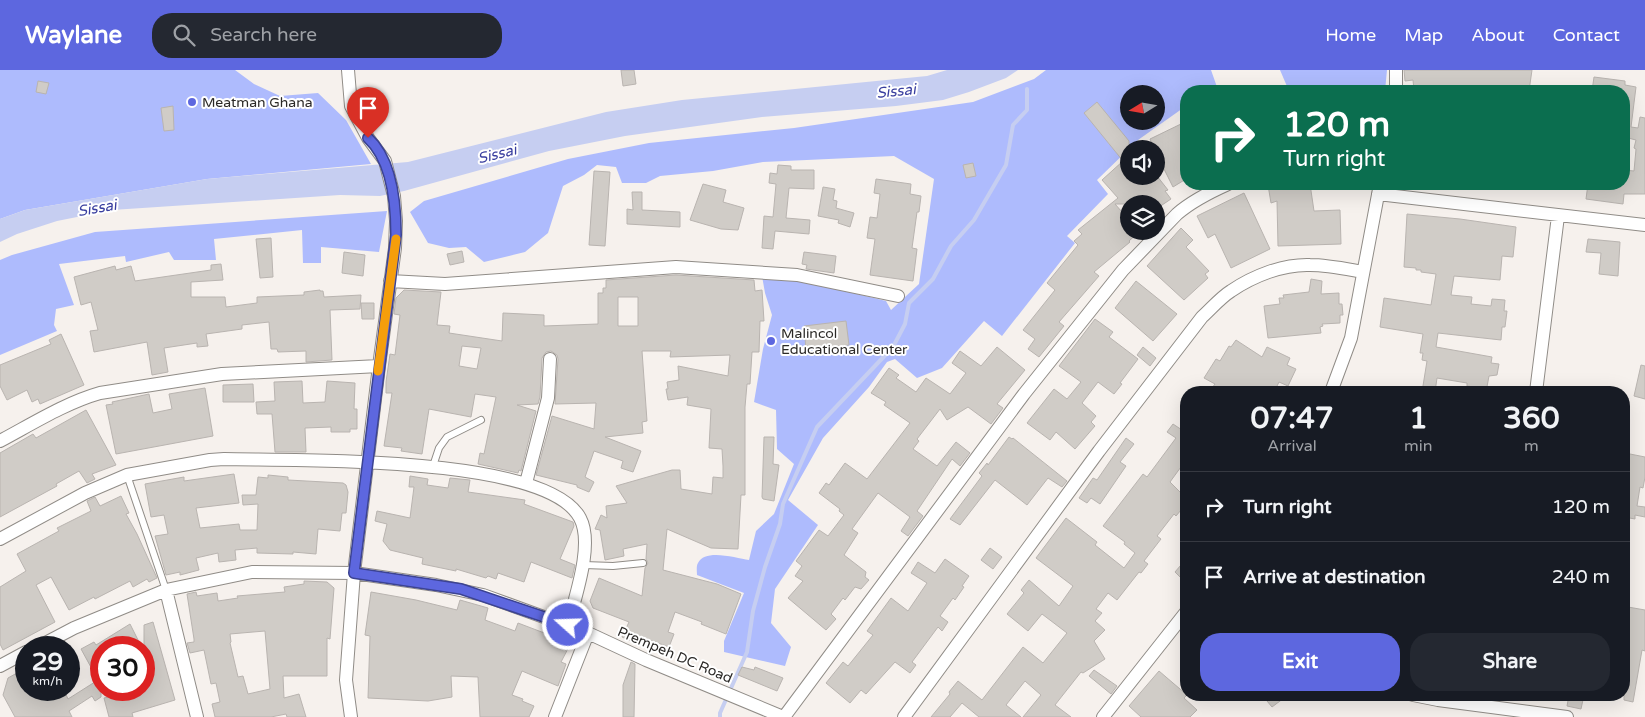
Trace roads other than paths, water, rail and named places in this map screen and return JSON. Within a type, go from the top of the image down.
[{"type":"street","points":[[348,70],[350,99],[354,114],[384,161],[394,196],[396,235],[354,573],[346,680],[351,717]]},
{"type":"street","points":[[1396,70],[1396,85]]},
{"type":"street","points":[[783,717],[1024,394],[1123,270],[1176,214],[1213,190]]},
{"type":"street","points":[[1333,386],[1351,338],[1379,190]]},
{"type":"street","points":[[1386,190],[1558,216],[1645,225]]},
{"type":"street","points":[[1537,386],[1558,216]]},
{"type":"street","points":[[904,717],[1099,451],[1214,305],[1230,292],[1247,282],[1265,273],[1284,268],[1308,265],[1328,266],[1364,272]]},
{"type":"street","points":[[390,281],[445,284],[676,267],[796,275],[898,296]]},
{"type":"street","points":[[526,483],[548,398],[550,360]]},
{"type":"street","points":[[0,441],[68,404],[83,397],[100,393],[222,374],[379,366]]},
{"type":"street","points":[[0,539],[85,492],[127,475],[224,459],[433,466],[526,483],[558,497],[576,512],[584,527],[584,564],[568,625]]},
{"type":"street","name":"Prempeh DC Road","points":[[59,636],[166,590],[252,572],[354,573],[461,589],[568,625],[783,717]]},
{"type":"street","points":[[166,590],[198,717]]},
{"type":"street","points":[[1103,717],[1180,620]]},
{"type":"street","points":[[556,717],[588,633]]},
{"type":"street","points":[[0,666],[15,658]]},
{"type":"street","points":[[1459,701],[1566,717]]},
{"type":"lane","points":[[433,466],[439,448],[447,437],[482,420]]},
{"type":"lane","points":[[127,475],[166,590]]},
{"type":"lane","points":[[584,564],[613,566],[642,563]]},
{"type":"water","name":"Sissai","points":[[947,70],[1018,70],[1006,78],[943,100],[896,106],[762,117],[625,136],[549,151],[380,196],[340,195],[112,210],[57,221],[17,234],[0,242],[0,219],[25,210],[207,179],[408,162],[606,112],[682,100],[927,76]]},
{"type":"waterway","points":[[720,717],[720,713],[747,652],[753,611],[765,567],[780,524],[783,504],[817,427],[893,347],[905,324],[909,303],[933,279],[951,246],[974,220],[1006,165],[1013,125],[1027,110],[1027,89]]},
{"type":"place","name":"Meatman Ghana","points":[[192,102]]},
{"type":"place","name":"Malincol Educational Center","points":[[771,341]]}]
